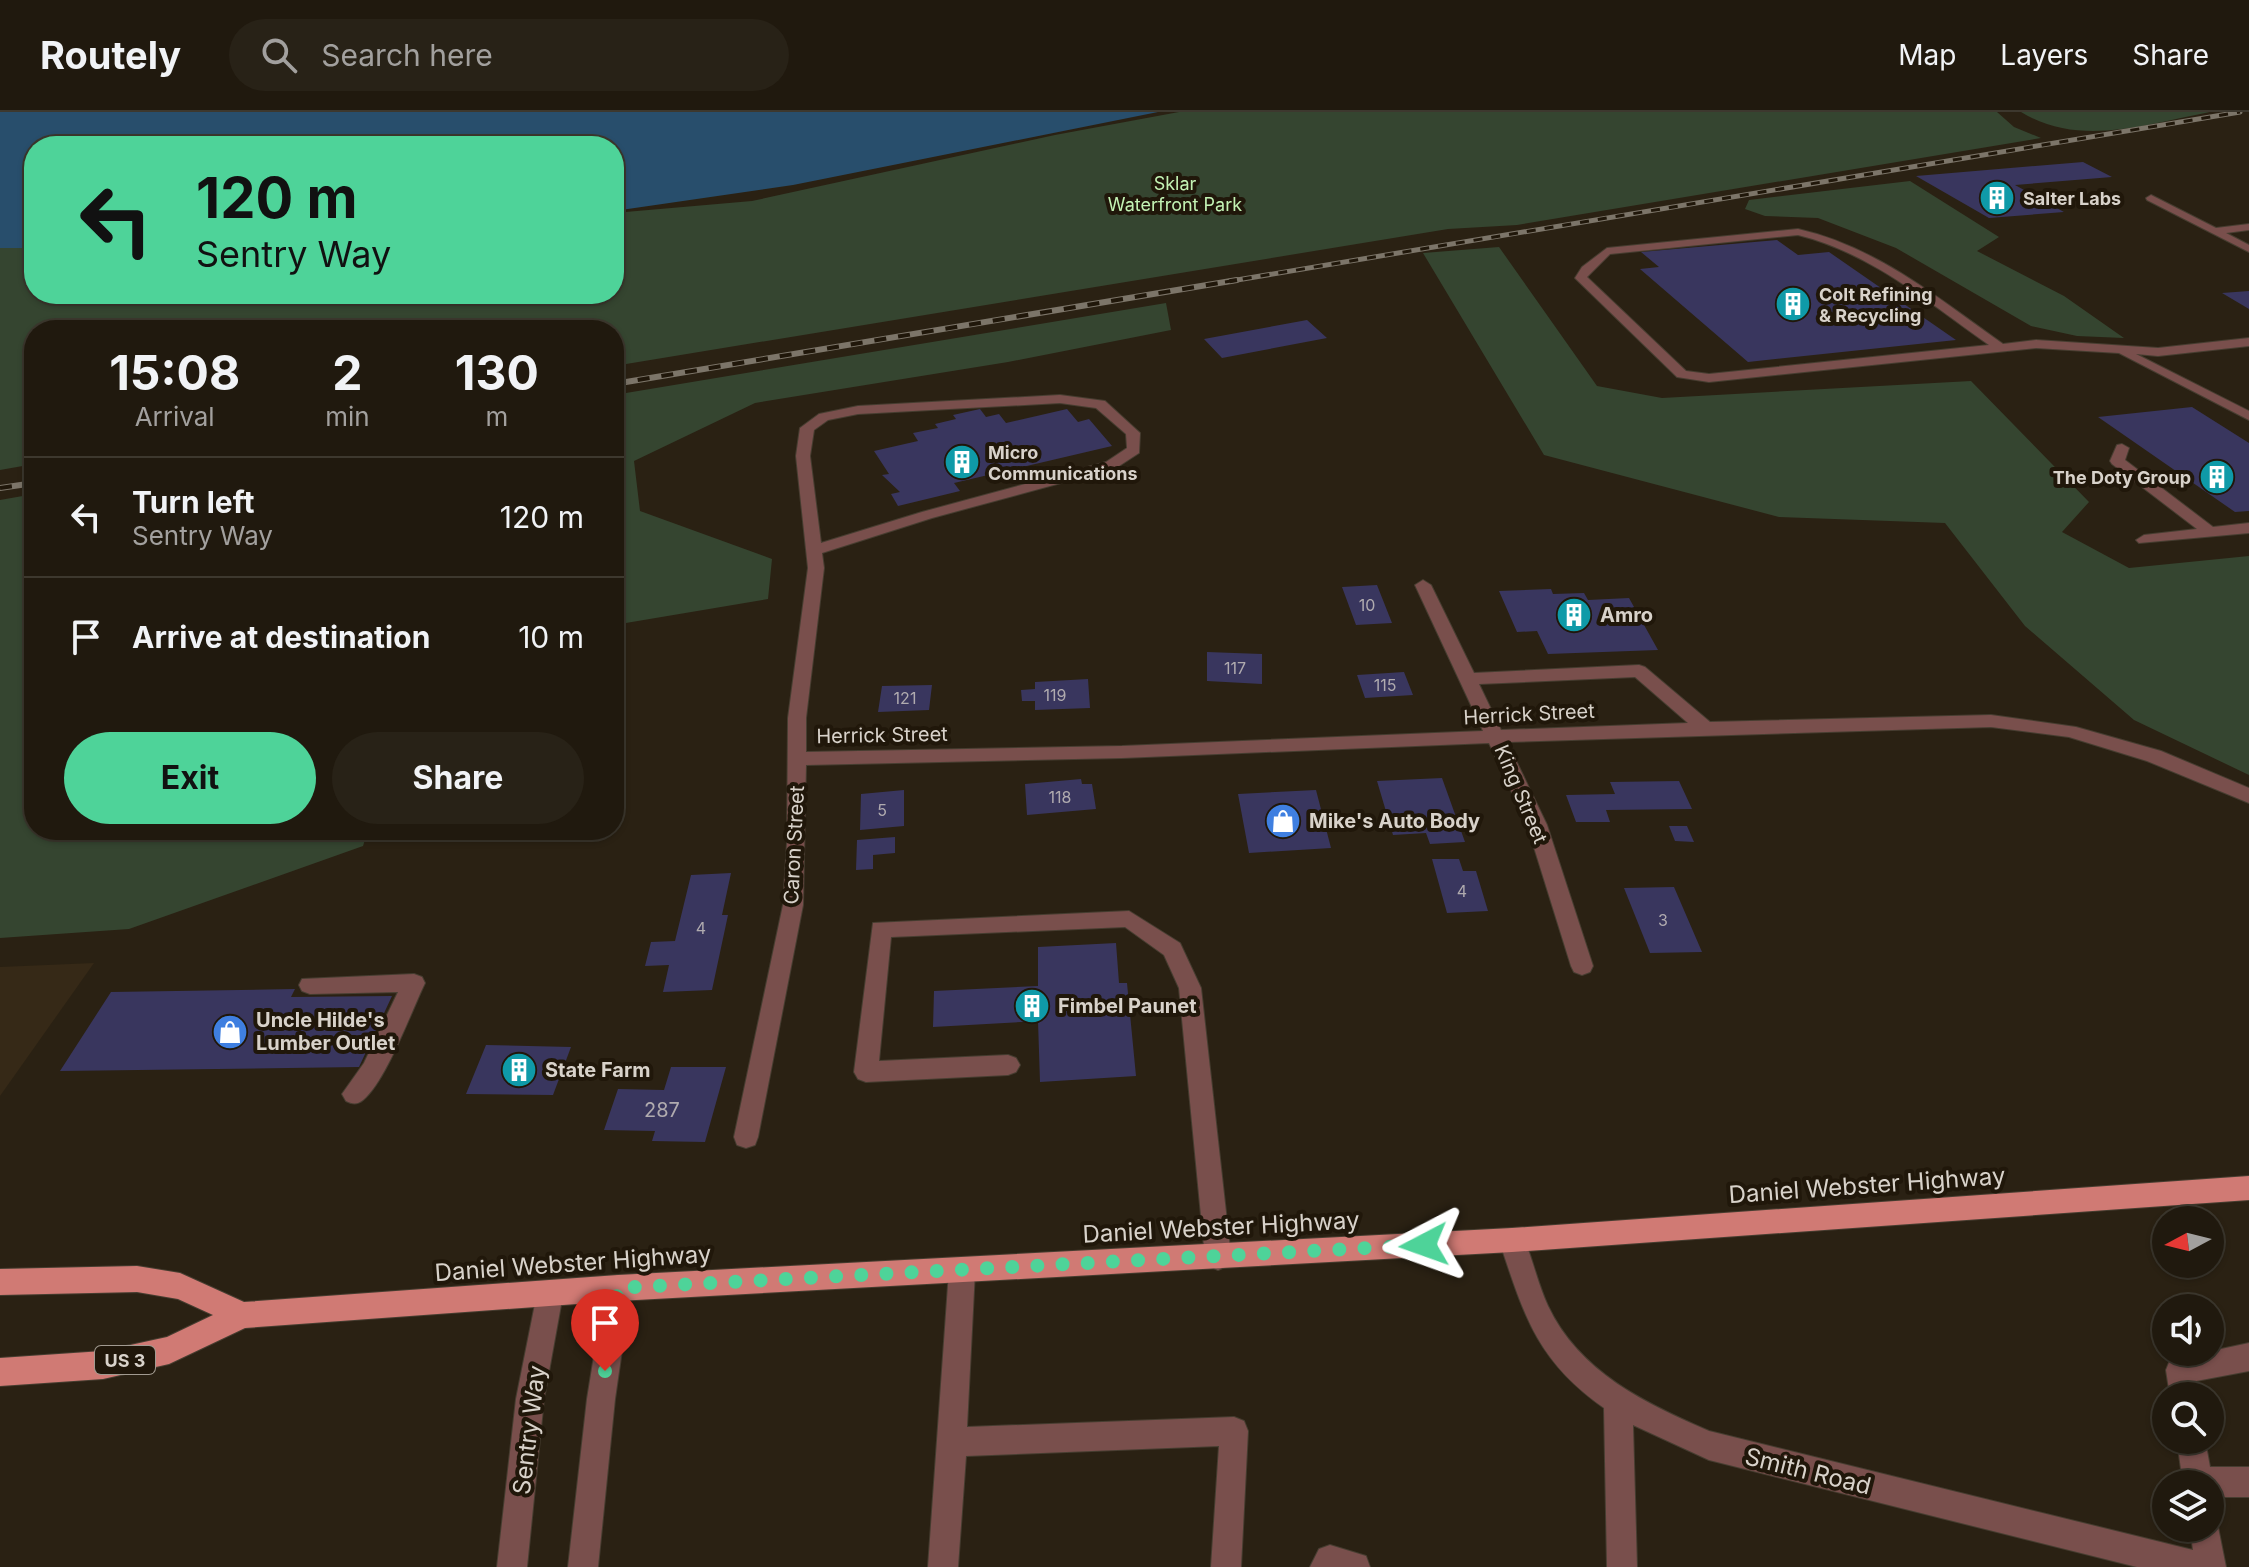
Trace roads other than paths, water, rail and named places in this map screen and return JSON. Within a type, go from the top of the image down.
[{"type":"main road","name":"Daniel Webster Highway","points":[[0,1372],[103,1365],[169,1350],[243,1315],[618,1288],[1512,1240],[2249,1188]]},
{"type":"main road","name":"Daniel Webster Highway","points":[[0,1282],[137,1279],[180,1286],[243,1315]]},
{"type":"street","points":[[2151,198],[2249,249]]},
{"type":"street","points":[[2215,231],[2249,227]]},
{"type":"street","points":[[2000,347],[1849,245],[1798,232],[1607,251],[1586,269],[1581,278],[1682,374],[1709,378],[2000,347],[2048,345],[2158,352],[2249,342]]},
{"type":"street","points":[[2118,350],[2249,416]]},
{"type":"street","name":"Caron Street","points":[[746,1137],[793,905],[797,718],[816,550],[803,438],[807,428],[824,417],[858,410],[1060,399],[1100,404],[1133,433],[1134,450],[1111,465],[927,515],[816,550]]},
{"type":"street","points":[[2122,448],[2117,461],[2211,533]]},
{"type":"street","points":[[2144,540],[2249,528]]},
{"type":"street","name":"King Street","points":[[1423,585],[1537,825],[1582,966]]},
{"type":"street","points":[[1469,679],[1639,671],[1706,729]]},
{"type":"street","name":"Herrick Street","points":[[798,759],[1991,721],[2070,731],[2154,756],[2249,796]]},
{"type":"street","points":[[1008,1065],[866,1072],[881,929],[1129,919],[1172,949],[1190,988],[1218,1257]]},
{"type":"street","points":[[310,985],[414,983],[372,1070],[354,1094]]},
{"type":"street","name":"Smith Road","points":[[1512,1240],[1544,1326],[1577,1372],[1654,1422],[1709,1445],[2199,1567]]},
{"type":"street","points":[[943,1567],[962,1271]]},
{"type":"street","points":[[583,1567],[601,1399],[618,1288]]},
{"type":"street","name":"Sentry Way","points":[[512,1567],[530,1399],[550,1294]]},
{"type":"street","points":[[2182,1382],[2180,1370],[2249,1357]]},
{"type":"street","points":[[1618,1400],[1622,1567]]},
{"type":"street","points":[[952,1442],[1234,1431],[1226,1567]]},
{"type":"street","points":[[2224,1482],[2249,1482]]},
{"type":"street","points":[[2207,1542],[2211,1567]]},
{"type":"street","points":[[1325,1567],[1330,1560],[1355,1567]]},
{"type":"water","points":[[0,112],[1158,112],[793,185],[624,210],[624,136],[24,136],[24,248],[0,248]]},
{"type":"railway","points":[[1225,282],[2240,112]]},
{"type":"railway","points":[[624,382],[1237,280]]},
{"type":"railway","points":[[0,488],[24,484]]},
{"type":"place","name":"Salter Labs","points":[[1997,198]]},
{"type":"place","name":"Colt Refining & Recycling","points":[[1793,304]]},
{"type":"place","name":"Micro Communications","points":[[962,462]]},
{"type":"place","name":"The Doty Group","points":[[2217,477]]},
{"type":"place","name":"Amro","points":[[1574,615]]},
{"type":"place","name":"Mike's Auto Body","points":[[1283,821]]},
{"type":"place","name":"Fimbel Paunet","points":[[1032,1006]]},
{"type":"place","name":"Uncle Hilde's Lumber Outlet","points":[[230,1032]]},
{"type":"place","name":"State Farm","points":[[519,1070]]},
{"type":"park label","name":"Sklar Waterfront Park","points":[[1175,193]]}]
